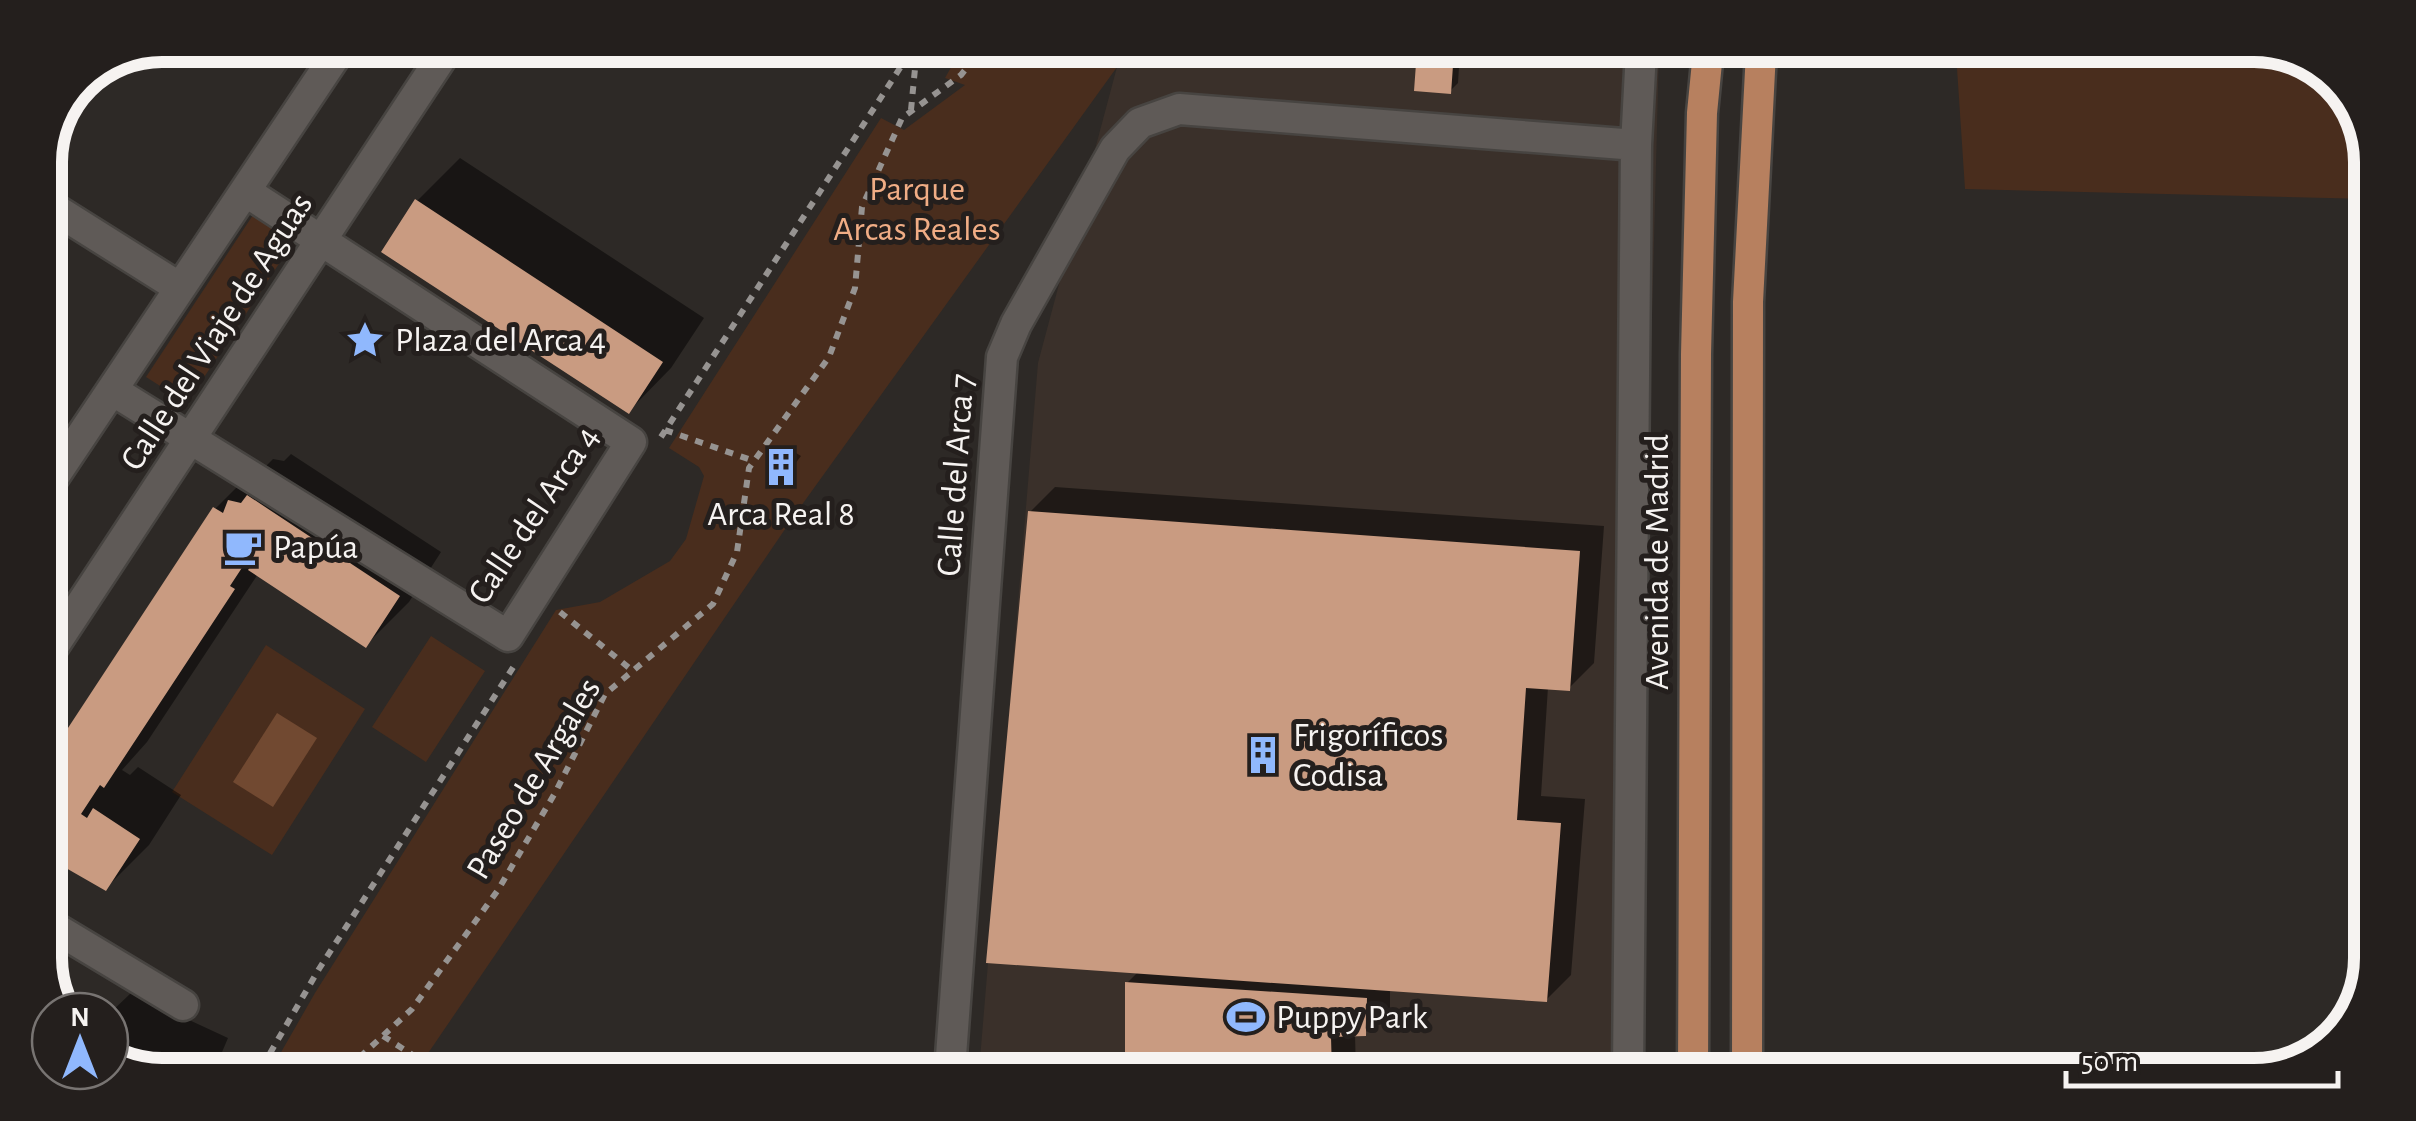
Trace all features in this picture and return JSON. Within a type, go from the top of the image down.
[{"type":"main road","name":"Avenida de Madrid","points":[[1693,1058],[1696,354],[1702,113],[1707,62]]},
{"type":"main road","points":[[1748,1058],[1748,302],[1760,62]]},
{"type":"street","name":"Calle del Viaje de Aguas","points":[[63,463],[331,62]]},
{"type":"street","name":"Calle del Viaje de Aguas","points":[[63,632],[438,62]]},
{"type":"street","points":[[1628,1058],[1636,146],[1640,62]]},
{"type":"street","name":"Calle del Arca 7","points":[[951,1058],[1002,357],[1016,324],[1115,149],[1140,123],[1179,109],[1636,146]]},
{"type":"street","name":"Calle del Arca 4","points":[[112,390],[508,636],[631,442],[245,191]]},
{"type":"street","points":[[63,214],[180,288]]},
{"type":"street","points":[[63,933],[183,1004]]},
{"type":"path","points":[[911,112],[916,62]]},
{"type":"path","name":"Paseo de Argales","points":[[359,1058],[412,1009],[498,890],[555,793],[606,694],[713,604],[737,552],[749,468],[829,357],[854,288],[862,207],[902,118],[962,75],[972,62]]},
{"type":"path","points":[[665,430],[754,461]]},
{"type":"path","points":[[552,606],[634,671]]},
{"type":"path","points":[[382,1036],[417,1058]]},
{"type":"shaded area","points":[[1119,62],[1659,62],[1632,1058],[980,1058],[1038,363]]},
{"type":"shaded area","points":[[277,713],[317,738],[273,807],[233,782]]},
{"type":"green space","name":"Parque Arcas Reales","points":[[954,62],[1119,62],[796,513],[425,1058],[278,1058],[556,610],[600,602],[670,561],[686,539],[704,476],[699,467],[669,448],[881,118],[904,130],[965,85],[945,78]]},
{"type":"green space","points":[[1957,62],[2273,64],[2304,76],[2333,101],[2352,143],[2353,199],[1965,189]]},
{"type":"green space","points":[[253,215],[294,241],[187,403],[146,377]]},
{"type":"green space","points":[[431,636],[485,671],[426,762],[372,727]]},
{"type":"green space","points":[[266,645],[365,709],[272,855],[172,792]]},
{"type":"building","points":[[1416,62],[1453,62],[1451,94],[1414,91]]},
{"type":"building","points":[[415,199],[663,362],[629,414],[381,252]]},
{"type":"building","name":"Arca Real 8","points":[[777,453],[795,464],[785,481],[767,469]]},
{"type":"building","points":[[247,495],[400,596],[366,648],[248,570],[255,560],[249,557],[230,586],[235,589],[104,788],[100,785],[81,814],[87,818],[93,808],[140,839],[106,891],[63,866],[63,736],[213,507],[223,513],[228,500],[241,503]]},
{"type":"building","name":"Frigoríficos Codisa","points":[[1028,511],[1580,551],[1570,691],[1526,688],[1517,820],[1561,823],[1547,1002],[986,963]]},
{"type":"building","name":"Puppy Park","points":[[1125,982],[1367,998],[1366,1036],[1331,1037],[1332,1058],[1125,1058]]},
{"type":"place","name":"Plaza del Arca 4","points":[[365,340]]},
{"type":"place","name":"Arca Real 8","points":[[781,467]]},
{"type":"place","name":"Papúa","points":[[243,547]]},
{"type":"place","name":"Frigoríficos Codisa","points":[[1263,755]]},
{"type":"place","name":"Puppy Park","points":[[1246,1017]]}]
